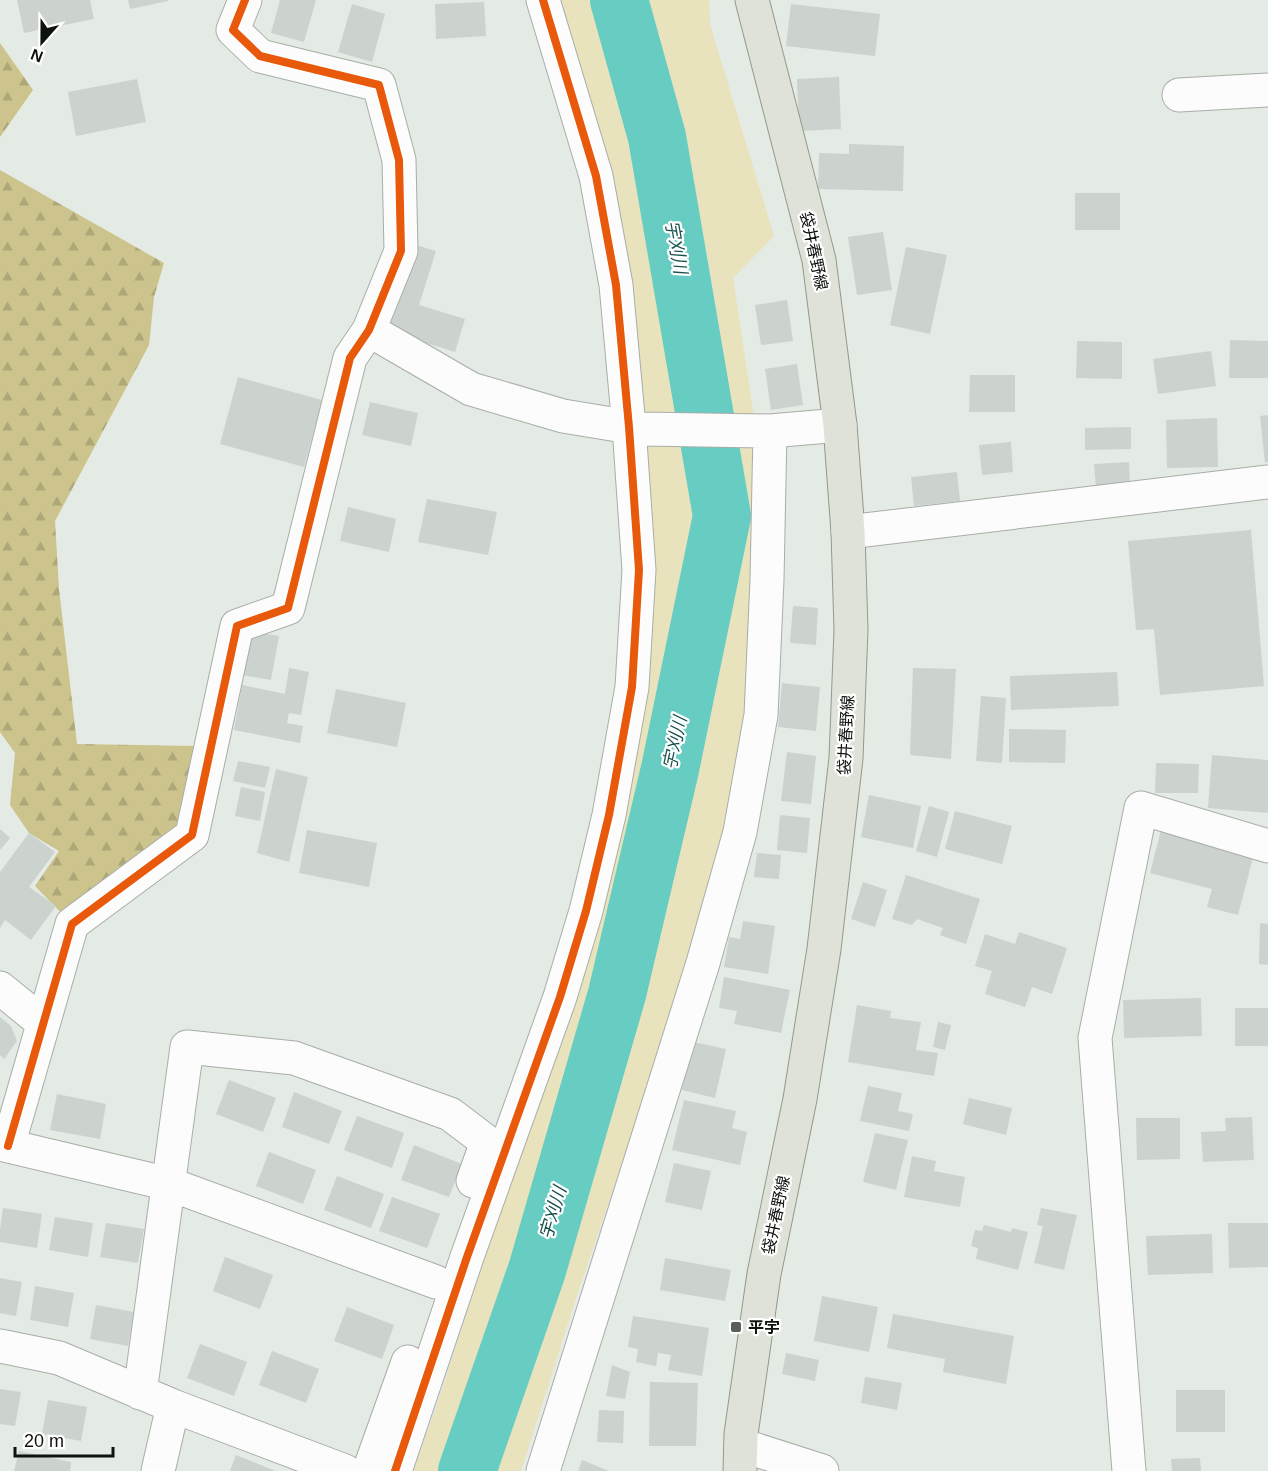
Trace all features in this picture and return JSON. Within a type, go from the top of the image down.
[{"type":"main road","name":"袋井春野線","points":[[740,1458],[764,1274],[800,1099],[824,949],[846,759],[851,630],[849,532],[840,425],[819,260],[752,0]]},
{"type":"street","points":[[245,0],[233,30],[260,56],[379,85],[399,160],[401,251],[369,330],[351,358],[288,608],[237,626],[192,835],[72,924],[4,1145],[169,1184],[436,1282]]},
{"type":"street","points":[[395,1471],[467,1257],[560,997],[586,911],[609,815],[632,687],[639,577],[636,428],[616,285],[596,176],[543,0]]},
{"type":"street","points":[[1179,94],[1268,90]]},
{"type":"street","points":[[369,330],[471,389],[563,416],[636,428],[770,430],[840,425]]},
{"type":"street","points":[[543,1471],[699,975],[740,832],[761,715],[770,430]]},
{"type":"street","points":[[849,532],[1268,482]]},
{"type":"street","points":[[1129,1471],[1095,1038],[1141,808],[1268,846]]},
{"type":"street","points":[[0,988],[43,1023]]},
{"type":"street","points":[[140,1393],[187,1047],[294,1058],[450,1114],[487,1142],[369,1471]]},
{"type":"street","points":[[0,1346],[59,1358],[172,1406],[345,1471]]},
{"type":"street","points":[[158,1471],[172,1406]]},
{"type":"street","points":[[740,1458],[822,1471]]},
{"type":"shaded area","points":[[552,0],[709,0],[710,24],[774,236],[733,278],[758,444],[744,810],[579,1289],[521,1471],[413,1471],[436,1408],[597,910],[649,533]]},
{"type":"green space","points":[[0,43],[33,90],[0,137]]},
{"type":"green space","points":[[0,170],[164,263],[154,297],[149,345],[55,521],[59,589],[77,744],[194,746],[184,841],[72,924],[35,886],[59,851],[29,833],[10,805],[15,753],[0,732]]},
{"type":"building","points":[[17,0],[90,0],[94,19],[24,33]]},
{"type":"building","points":[[128,0],[168,0],[168,1],[130,9]]},
{"type":"building","points":[[280,0],[316,0],[304,42],[271,33]]},
{"type":"building","points":[[484,2],[486,36],[436,39],[435,4]]},
{"type":"building","points":[[352,4],[385,14],[372,62],[338,52]]},
{"type":"building","points":[[791,4],[880,14],[875,56],[786,46]]},
{"type":"building","points":[[839,77],[841,129],[799,131],[797,79]]},
{"type":"building","points":[[137,79],[146,122],[76,136],[68,92]]},
{"type":"building","points":[[849,144],[904,146],[903,191],[818,189],[819,153],[849,154]]},
{"type":"building","points":[[1075,193],[1120,193],[1120,230],[1075,230]]},
{"type":"building","points":[[883,232],[892,290],[857,295],[848,237]]},
{"type":"building","points":[[406,242],[436,251],[419,305],[465,319],[455,352],[380,329]]},
{"type":"building","points":[[906,247],[947,255],[930,334],[890,325]]},
{"type":"building","points":[[787,300],[793,341],[761,345],[755,305]]},
{"type":"building","points":[[1230,340],[1268,341],[1268,378],[1229,378]]},
{"type":"building","points":[[1077,341],[1122,342],[1122,379],[1076,378]]},
{"type":"building","points":[[1211,351],[1216,386],[1158,394],[1153,359]]},
{"type":"building","points":[[797,364],[803,405],[771,410],[765,369]]},
{"type":"building","points":[[970,375],[1015,375],[1015,412],[969,412]]},
{"type":"building","points":[[238,377],[322,400],[304,467],[220,444]]},
{"type":"building","points":[[370,402],[418,413],[411,446],[362,435]]},
{"type":"building","points":[[1268,415],[1268,462],[1265,463],[1260,416]]},
{"type":"building","points":[[1217,418],[1218,467],[1167,468],[1166,420]]},
{"type":"building","points":[[1131,427],[1131,449],[1085,450],[1085,428]]},
{"type":"building","points":[[1011,442],[1013,472],[982,475],[979,445]]},
{"type":"building","points":[[1129,462],[1130,484],[1096,487],[1094,464]]},
{"type":"building","points":[[957,472],[960,501],[914,506],[911,477]]},
{"type":"building","points":[[427,499],[497,512],[488,555],[418,542]]},
{"type":"building","points":[[348,507],[396,519],[389,552],[340,541]]},
{"type":"building","points":[[1251,530],[1264,686],[1160,695],[1154,629],[1136,630],[1128,541]]},
{"type":"building","points":[[793,606],[818,608],[816,645],[790,643]]},
{"type":"building","points":[[250,631],[279,636],[271,680],[242,675]]},
{"type":"building","points":[[289,668],[309,672],[301,715],[289,713],[287,723],[303,726],[300,743],[234,730],[242,685],[285,694]]},
{"type":"building","points":[[913,668],[956,669],[951,759],[910,755]]},
{"type":"building","points":[[1117,672],[1119,706],[1011,710],[1010,676]]},
{"type":"building","points":[[782,683],[820,687],[816,731],[778,727]]},
{"type":"building","points":[[336,689],[406,703],[397,747],[327,733]]},
{"type":"building","points":[[981,696],[1006,698],[1002,763],[976,761]]},
{"type":"building","points":[[1009,729],[1066,730],[1065,763],[1009,762]]},
{"type":"building","points":[[787,752],[816,756],[811,804],[781,801]]},
{"type":"building","points":[[1212,755],[1268,760],[1268,813],[1208,808]]},
{"type":"building","points":[[238,761],[270,767],[265,788],[233,781]]},
{"type":"building","points":[[1156,763],[1199,764],[1198,793],[1155,793]]},
{"type":"building","points":[[276,769],[308,777],[289,862],[257,853]]},
{"type":"building","points":[[241,787],[265,792],[260,821],[235,816]]},
{"type":"building","points":[[869,795],[921,806],[913,848],[861,837]]},
{"type":"building","points":[[929,806],[949,812],[937,857],[916,851]]},
{"type":"building","points":[[955,811],[1012,826],[1002,864],[945,849]]},
{"type":"building","points":[[780,815],[810,818],[807,853],[777,850]]},
{"type":"building","points":[[1162,826],[1255,850],[1238,915],[1207,907],[1212,889],[1150,873]]},
{"type":"building","points":[[0,829],[10,838],[0,850]]},
{"type":"building","points":[[307,830],[377,843],[369,887],[299,873]]},
{"type":"building","points":[[29,833],[55,852],[29,887],[56,906],[31,940],[5,920],[0,928],[0,872]]},
{"type":"building","points":[[757,853],[781,855],[779,879],[754,877]]},
{"type":"building","points":[[906,875],[980,899],[966,944],[940,935],[943,928],[917,919],[912,925],[892,919]]},
{"type":"building","points":[[863,882],[887,890],[875,927],[851,919]]},
{"type":"building","points":[[743,921],[775,926],[768,974],[724,967],[729,937],[740,939]]},
{"type":"building","points":[[1260,923],[1268,924],[1268,965],[1259,964]]},
{"type":"building","points":[[1019,932],[1067,948],[1052,994],[1032,987],[1025,1007],[985,994],[992,971],[975,966],[985,934],[1015,944]]},
{"type":"building","points":[[724,977],[790,990],[781,1033],[734,1024],[737,1011],[719,1008]]},
{"type":"building","points":[[1201,998],[1202,1036],[1124,1038],[1123,1000]]},
{"type":"building","points":[[857,1005],[891,1011],[890,1018],[921,1022],[916,1050],[938,1053],[934,1076],[848,1062]]},
{"type":"building","points":[[1235,1008],[1268,1008],[1268,1046],[1235,1046]]},
{"type":"building","points":[[0,1017],[11,1026],[17,1041],[4,1059],[0,1055]]},
{"type":"building","points":[[938,1022],[951,1025],[945,1050],[933,1047]]},
{"type":"building","points":[[693,1042],[726,1049],[715,1098],[682,1090]]},
{"type":"building","points":[[229,1080],[276,1098],[263,1132],[216,1114]]},
{"type":"building","points":[[868,1086],[902,1093],[898,1111],[913,1114],[909,1131],[860,1121]]},
{"type":"building","points":[[294,1092],[342,1111],[329,1144],[282,1127]]},
{"type":"building","points":[[57,1094],[106,1104],[100,1139],[50,1130]]},
{"type":"building","points":[[969,1098],[1012,1108],[1006,1135],[963,1124]]},
{"type":"building","points":[[684,1100],[736,1111],[732,1128],[747,1132],[740,1165],[672,1150]]},
{"type":"building","points":[[357,1116],[404,1133],[392,1168],[344,1150]]},
{"type":"building","points":[[1252,1117],[1254,1160],[1203,1162],[1201,1132],[1226,1131],[1225,1118]]},
{"type":"building","points":[[1136,1118],[1180,1118],[1180,1159],[1137,1160]]},
{"type":"building","points":[[875,1133],[908,1140],[896,1190],[863,1182]]},
{"type":"building","points":[[414,1145],[462,1164],[449,1197],[401,1180]]},
{"type":"building","points":[[269,1152],[316,1170],[303,1204],[256,1186]]},
{"type":"building","points":[[912,1156],[936,1161],[934,1171],[965,1177],[960,1207],[904,1197]]},
{"type":"building","points":[[674,1163],[711,1171],[702,1210],[665,1202]]},
{"type":"building","points":[[337,1176],[384,1194],[371,1228],[324,1210]]},
{"type":"building","points":[[392,1197],[440,1214],[427,1248],[379,1231]]},
{"type":"building","points":[[3,1208],[42,1214],[37,1248],[0,1242]]},
{"type":"building","points":[[1041,1208],[1077,1215],[1064,1270],[1034,1263],[1043,1226],[1037,1225]]},
{"type":"building","points":[[55,1217],[93,1223],[88,1257],[49,1250]]},
{"type":"building","points":[[106,1223],[144,1229],[138,1263],[100,1257]]},
{"type":"building","points":[[1228,1223],[1268,1223],[1268,1267],[1229,1268]]},
{"type":"building","points":[[984,1225],[1011,1232],[1012,1228],[1028,1232],[1018,1270],[976,1259],[978,1248],[971,1246],[975,1230],[982,1231]]},
{"type":"building","points":[[1212,1234],[1213,1273],[1148,1275],[1146,1236]]},
{"type":"building","points":[[225,1257],[273,1275],[260,1309],[213,1291]]},
{"type":"building","points":[[665,1258],[731,1270],[725,1301],[660,1290]]},
{"type":"building","points":[[0,1278],[22,1282],[16,1316],[0,1313]]},
{"type":"building","points":[[35,1286],[74,1293],[68,1327],[30,1320]]},
{"type":"building","points":[[822,1296],[878,1307],[869,1352],[814,1341]]},
{"type":"building","points":[[96,1305],[134,1312],[128,1346],[90,1339]]},
{"type":"building","points":[[347,1307],[394,1325],[382,1359],[334,1341]]},
{"type":"building","points":[[893,1314],[1014,1336],[1006,1384],[943,1372],[945,1359],[887,1348]]},
{"type":"building","points":[[633,1316],[709,1328],[702,1376],[668,1370],[671,1355],[658,1353],[656,1366],[636,1362],[638,1349],[628,1347]]},
{"type":"building","points":[[200,1344],[247,1362],[234,1396],[187,1378]]},
{"type":"building","points":[[272,1351],[319,1369],[306,1403],[259,1385]]},
{"type":"building","points":[[786,1353],[819,1360],[815,1381],[782,1374]]},
{"type":"building","points":[[612,1365],[630,1372],[625,1399],[606,1396]]},
{"type":"building","points":[[865,1377],[902,1383],[897,1410],[861,1403]]},
{"type":"building","points":[[650,1382],[698,1383],[696,1446],[649,1446]]},
{"type":"building","points":[[0,1389],[21,1392],[15,1426],[0,1424]]},
{"type":"building","points":[[1176,1390],[1225,1390],[1225,1432],[1176,1432]]},
{"type":"building","points":[[48,1400],[87,1407],[81,1441],[42,1434]]},
{"type":"building","points":[[599,1410],[624,1411],[623,1443],[597,1442]]},
{"type":"building","points":[[19,1451],[71,1462],[70,1471],[14,1471]]},
{"type":"building","points":[[236,1455],[276,1471],[230,1471]]},
{"type":"building","points":[[1200,1458],[1201,1471],[1172,1471],[1171,1459]]},
{"type":"building","points":[[582,1460],[609,1471],[578,1471]]},
{"type":"waterway","name":"宇刈川","points":[[467,1471],[537,1270],[617,994],[670,769],[722,516],[657,137],[619,0]]},
{"type":"cycle path","points":[[8,1146],[72,924],[192,835],[237,626],[288,608],[350,358],[369,330],[401,251],[399,160],[379,85],[260,56],[233,30],[245,0]]},
{"type":"cycle path","points":[[395,1471],[467,1257],[560,997],[586,911],[609,815],[632,687],[639,570],[616,285],[596,176],[543,0]]},
{"type":"place","name":"平宇","points":[[736,1327]]}]
